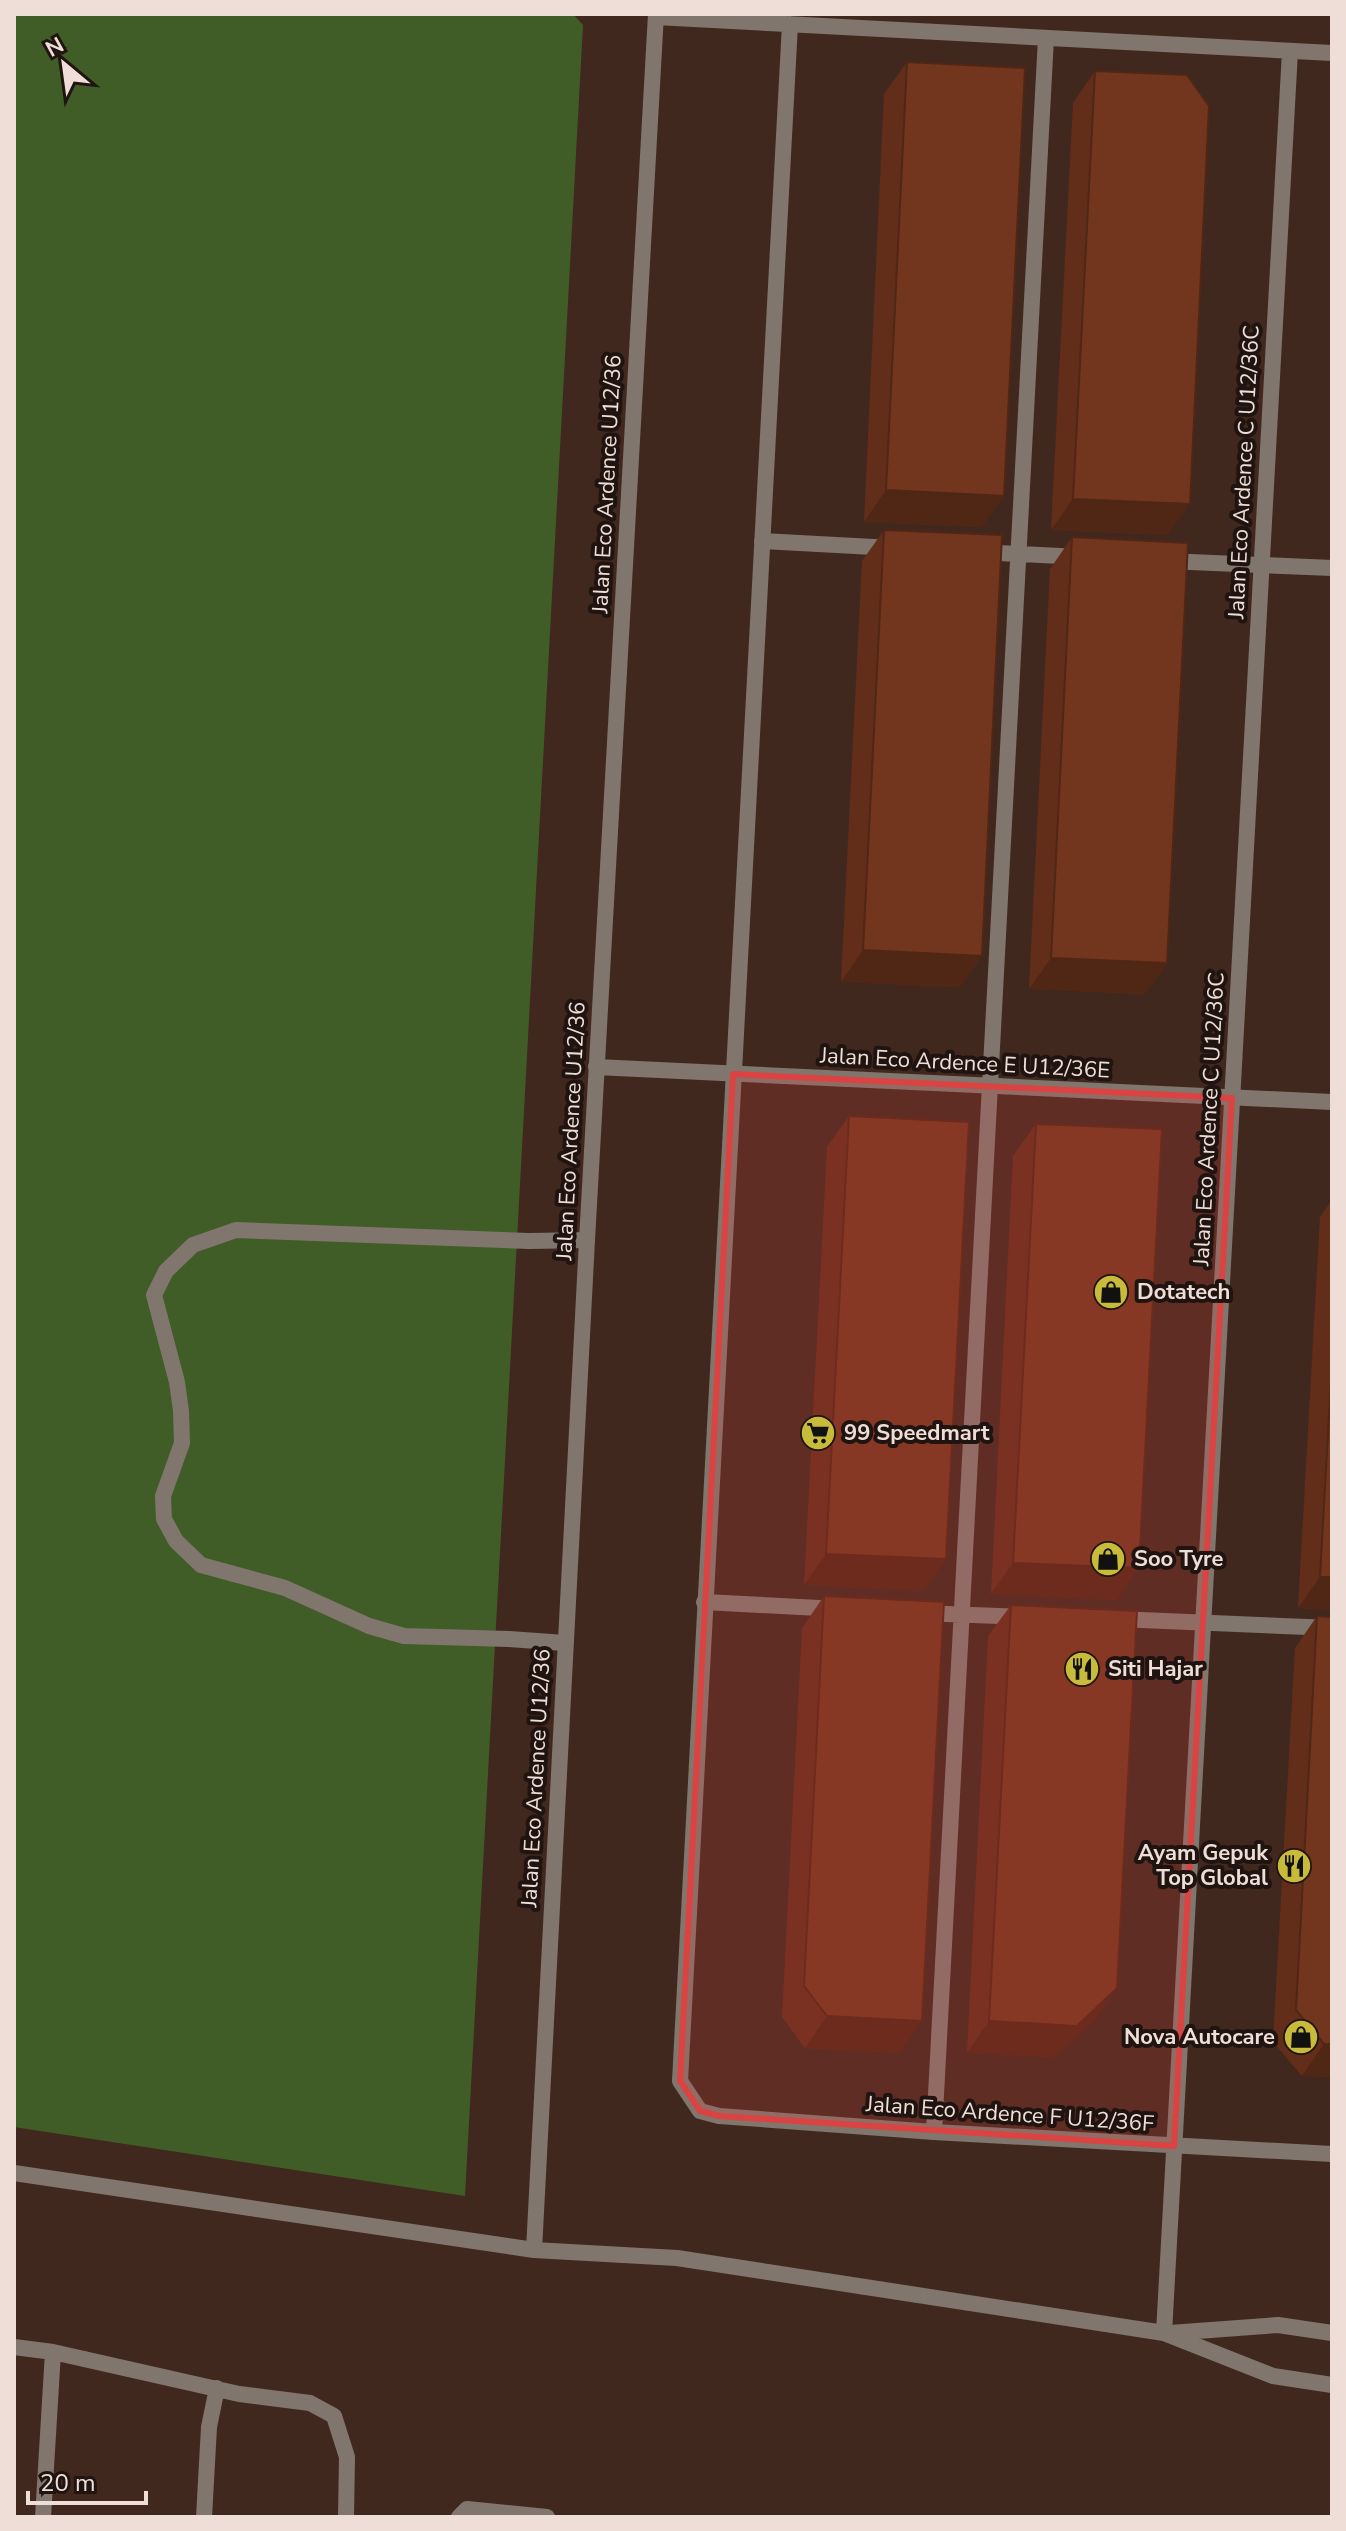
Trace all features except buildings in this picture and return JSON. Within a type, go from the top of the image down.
[{"type":"street","points":[[656,16],[1332,53]]},
{"type":"street","name":"Jalan Eco Ardence U12/36","points":[[534,2250],[596,1067],[656,16]]},
{"type":"street","points":[[790,24],[704,1602],[856,1609]]},
{"type":"street","points":[[934,2132],[1046,38]]},
{"type":"street","name":"Jalan Eco Ardence C U12/36C","points":[[1164,2333],[1290,51]]},
{"type":"street","points":[[762,541],[913,549]]},
{"type":"street","points":[[958,551],[1094,557]]},
{"type":"street","points":[[1155,560],[1332,568]]},
{"type":"street","name":"Jalan Eco Ardence E U12/36E","points":[[596,1067],[1332,1102]]},
{"type":"street","points":[[565,1643],[404,1636],[369,1626],[285,1588],[201,1565],[176,1541],[164,1519],[163,1496],[182,1443],[181,1411],[177,1382],[154,1295],[166,1271],[193,1245],[236,1230],[529,1241],[587,1240]]},
{"type":"street","name":"Jalan Eco Ardence F U12/36F","points":[[704,1602],[680,2043],[680,2081],[700,2111],[719,2116],[934,2132],[1332,2154]]},
{"type":"street","points":[[901,1612],[1037,1617]]},
{"type":"street","points":[[1098,1619],[1332,1628]]},
{"type":"street","points":[[14,2173],[534,2250],[677,2258],[1164,2333],[1278,2325],[1332,2333]]},
{"type":"street","points":[[1164,2333],[1273,2376],[1332,2385]]},
{"type":"street","points":[[14,2347],[53,2352],[217,2388],[310,2403],[334,2416],[347,2457],[346,2517]]},
{"type":"street","points":[[43,2517],[53,2352]]},
{"type":"street","points":[[204,2517],[209,2427],[217,2388]]},
{"type":"street","points":[[459,2517],[467,2509],[547,2517]]},
{"type":"highlighted area","points":[[733,1074],[1232,1098],[1174,2146],[719,2116],[700,2111],[680,2081]]},
{"type":"green space","points":[[14,14],[573,14],[583,25],[465,2196],[14,2127]]},
{"type":"place","name":"Dotatech","points":[[1111,1292]]},
{"type":"place","name":"99 Speedmart","points":[[818,1433]]},
{"type":"place","name":"Soo Tyre","points":[[1108,1559]]},
{"type":"place","name":"Siti Hajar","points":[[1082,1669]]},
{"type":"place","name":"Ayam Gepuk Top Global","points":[[1294,1866]]},
{"type":"place","name":"Nova Autocare","points":[[1301,2037]]}]
